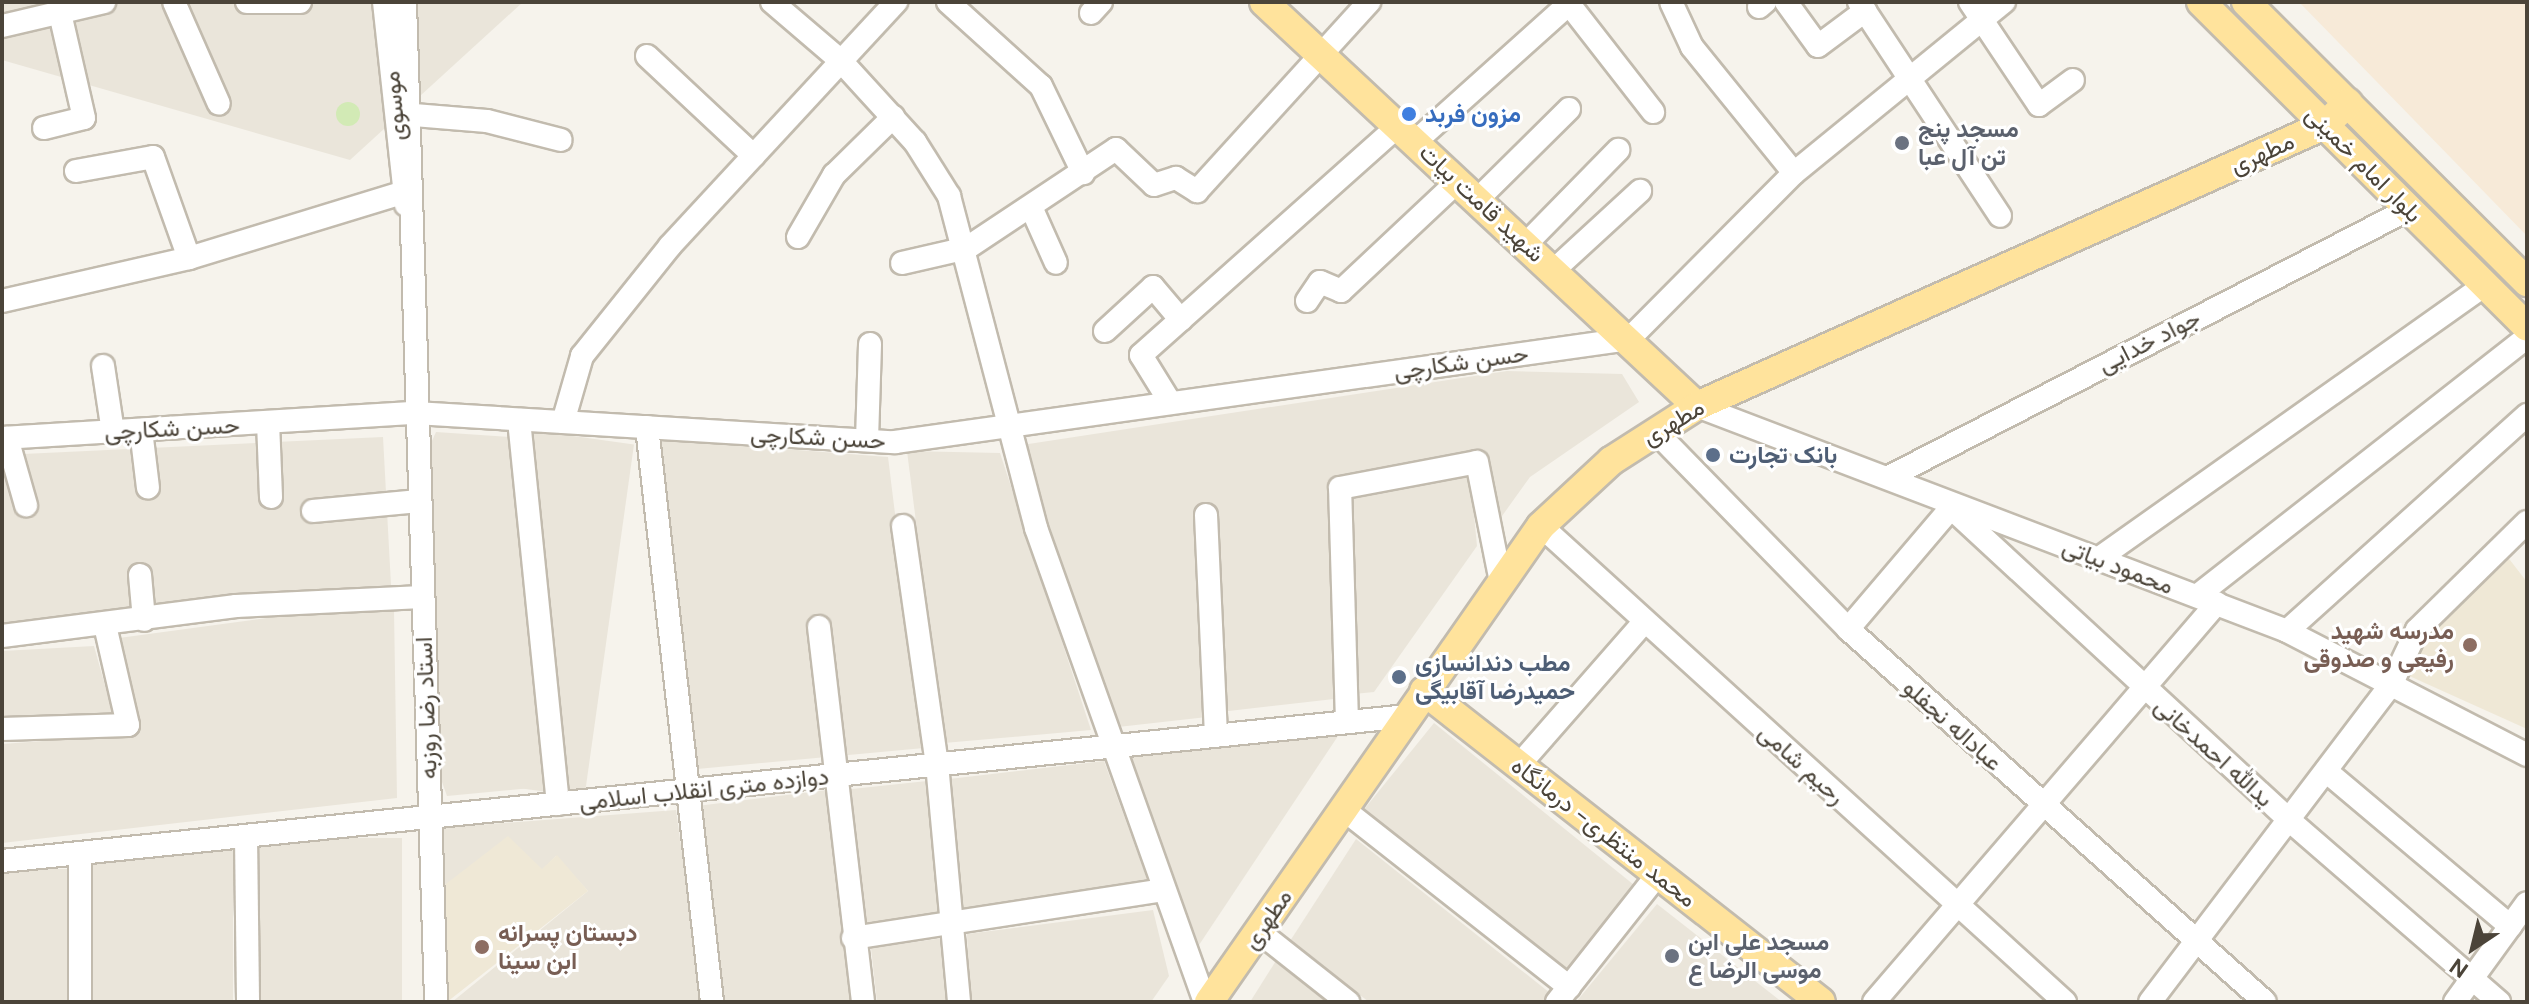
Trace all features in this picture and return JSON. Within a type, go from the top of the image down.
[{"type":"main road","name":"شهید قامت بیات","points":[[1264,2],[1629,339],[1697,406]]},
{"type":"main road","name":"بلوار امام خمینی","points":[[2201,2],[2527,327]]},
{"type":"main road","name":"بلوار امام خمینی","points":[[2246,2],[2527,282]]},
{"type":"main road","name":"مطهری","points":[[1207,1002],[1541,526],[1655,431],[1697,406],[2325,125],[2348,103]]},
{"type":"main road","name":"محمد منتظری- درمانگاه","points":[[1424,691],[1821,1002]]},
{"type":"street","points":[[2,26],[104,2]]},
{"type":"street","points":[[174,2],[219,104]]},
{"type":"street","points":[[247,2],[300,2]]},
{"type":"street","name":"موسوی","points":[[384,2],[404,201],[415,413]]},
{"type":"street","name":"موسوی","points":[[404,201],[416,184],[405,2]]},
{"type":"street","points":[[772,2],[841,61],[893,117],[949,196],[967,248],[1005,426],[1163,890],[1207,1002]]},
{"type":"street","points":[[563,422],[582,356],[754,156],[896,2]]},
{"type":"street","points":[[948,2],[1041,86],[1083,173]]},
{"type":"street","points":[[902,263],[967,248],[1116,149],[1154,185],[1176,178],[1197,191],[1369,2]]},
{"type":"street","points":[[1671,2],[1692,47],[1794,173]]},
{"type":"street","points":[[1786,2],[1818,46],[1862,6],[2000,216]]},
{"type":"street","points":[[1629,339],[1794,173],[1910,76],[1977,10],[2004,2]]},
{"type":"street","points":[[1170,402],[1141,355],[1570,3],[1653,112]]},
{"type":"street","points":[[1977,10],[2039,105],[2073,80]]},
{"type":"street","points":[[44,128],[84,118],[60,13]]},
{"type":"street","points":[[647,56],[754,156]]},
{"type":"street","points":[[1307,301],[1320,282],[1341,291],[1569,109]]},
{"type":"street","points":[[414,115],[487,121],[561,140]]},
{"type":"street","points":[[798,237],[834,175],[893,117]]},
{"type":"street","points":[[1526,244],[1618,150]]},
{"type":"street","points":[[76,171],[153,157],[189,258]]},
{"type":"street","points":[[1554,270],[1640,191]]},
{"type":"street","points":[[2,301],[189,258],[404,201]]},
{"type":"street","points":[[1031,207],[1056,263]]},
{"type":"street","name":"جواد خدایی","points":[[1891,476],[2409,209]]},
{"type":"street","points":[[2098,559],[2485,285]]},
{"type":"street","points":[[1105,331],[1153,287],[1181,320]]},
{"type":"street","points":[[1874,1002],[2143,689],[2207,600],[2527,337]]},
{"type":"street","name":"حسن شکارچی","points":[[4,438],[415,413],[867,440],[1005,426],[1629,339]]},
{"type":"street","points":[[867,440],[870,344]]},
{"type":"street","points":[[103,366],[113,432]]},
{"type":"street","name":"محمود بیاتی","points":[[1697,406],[1891,476],[1944,501],[2287,631],[2527,755]]},
{"type":"street","name":"استاد رضا روزبه","points":[[415,413],[436,1002]]},
{"type":"street","points":[[2287,631],[2527,415]]},
{"type":"street","points":[[519,420],[558,804]]},
{"type":"street","points":[[268,422],[271,497]]},
{"type":"street","points":[[647,427],[685,791],[712,1002]]},
{"type":"street","points":[[141,430],[148,488]]},
{"type":"street","name":"عباداله نجفلو","points":[[1655,431],[1848,629],[2265,1002]]},
{"type":"street","points":[[4,438],[26,505]]},
{"type":"street","points":[[1347,722],[1340,488],[1477,462],[1501,582]]},
{"type":"street","points":[[313,511],[419,501]]},
{"type":"street","points":[[1848,629],[1944,501]]},
{"type":"street","name":"یدالله احمدخانی","points":[[1944,501],[2143,689],[2499,1002]]},
{"type":"street","points":[[1206,515],[1216,736]]},
{"type":"street","points":[[2150,1002],[2391,685],[2417,630],[2527,522]]},
{"type":"street","points":[[903,526],[937,764],[959,1002]]},
{"type":"street","name":"رحیم شامی","points":[[1541,526],[2065,1002]]},
{"type":"street","points":[[140,575],[144,620]]},
{"type":"street","points":[[2,636],[236,606],[422,597]]},
{"type":"street","points":[[1519,765],[1645,621]]},
{"type":"street","points":[[2,729],[128,725],[105,625]]},
{"type":"street","points":[[819,627],[853,938],[863,1002]]},
{"type":"street","name":"دوازده متری انقلاب اسلامی","points":[[2,861],[1407,716]]},
{"type":"street","points":[[2326,771],[2510,926]]},
{"type":"street","points":[[1343,809],[1563,994],[1658,874]]},
{"type":"street","points":[[246,836],[248,1002]]},
{"type":"street","points":[[80,853],[80,1002]]},
{"type":"street","points":[[853,938],[1163,890]]},
{"type":"street","points":[[2455,1002],[2527,903]]},
{"type":"street","points":[[1258,931],[1348,1002]]},
{"type":"shaded area","points":[[2,2],[523,2],[350,160],[2,60]]},
{"type":"shaded area","points":[[2299,2],[2527,2],[2527,236],[2376,81]]},
{"type":"shaded area","points":[[1507,371],[1622,374],[1639,402],[1530,477],[1497,523],[1477,450],[1330,480],[1334,699],[1220,712],[1214,507],[1199,507],[1207,717],[1118,727],[1022,445]]},
{"type":"shaded area","points":[[530,430],[634,445],[584,797],[480,783]]},
{"type":"shaded area","points":[[436,432],[510,437],[541,787],[447,796],[442,782],[427,452]]},
{"type":"shaded area","points":[[383,437],[391,585],[2,627],[2,455]]},
{"type":"shaded area","points":[[658,439],[888,457],[924,748],[697,769]]},
{"type":"shaded area","points":[[907,451],[1000,453],[1091,730],[944,743]]},
{"type":"shaded area","points":[[1470,473],[1477,546],[1374,692],[1354,694],[1351,496]]},
{"type":"shaded area","name":"مدرسه شهید رفیعی و صدوقی","points":[[2503,551],[2527,582],[2527,729],[2396,670],[2429,621]]},
{"type":"shaded area","points":[[325,610],[394,610],[397,798],[2,843],[2,744],[139,734],[119,638]]},
{"type":"shaded area","points":[[94,646],[114,718],[2,719],[2,651]]},
{"type":"shaded area","points":[[1434,723],[1638,889],[1563,982],[1358,816]]},
{"type":"shaded area","points":[[1333,732],[1338,736],[1199,945],[1131,757]]},
{"type":"shaded area","points":[[1104,761],[1147,879],[961,910],[949,779]]},
{"type":"shaded area","points":[[927,781],[941,914],[863,922],[849,789]]},
{"type":"shaded area","points":[[828,790],[854,1001],[723,1002],[699,806]]},
{"type":"shaded area","points":[[676,810],[703,1002],[452,1002],[588,891],[556,856],[542,870],[442,887],[438,828]]},
{"type":"shaded area","name":"دبستان پسرانه ابن سینا","points":[[508,836],[542,869],[557,855],[588,891],[447,1002],[442,887]]},
{"type":"shaded area","points":[[256,838],[402,838],[402,1002],[256,1002]]},
{"type":"shaded area","points":[[1356,839],[1550,993],[1543,1002],[1369,1002],[1290,941]]},
{"type":"shaded area","points":[[88,850],[233,850],[233,1002],[88,1002]]},
{"type":"shaded area","points":[[2,869],[71,869],[71,1002],[2,1002]]},
{"type":"shaded area","points":[[1657,904],[1782,1002],[1576,1002]]},
{"type":"shaded area","points":[[1153,910],[1169,976],[1151,1002],[970,1002],[967,934]]},
{"type":"shaded area","points":[[944,938],[950,1002],[877,1002],[871,948]]},
{"type":"shaded area","points":[[1279,956],[1334,1002],[1250,1002]]},
{"type":"green space","points":[[348,102],[357,105],[360,114],[357,123],[348,126],[339,123],[336,114],[339,105]]},
{"type":"place","name":"مزون فربد","points":[[1409,114]]},
{"type":"place","name":"مسجد پنج تن آل عبا","points":[[1902,143]]},
{"type":"place","name":"بانک تجارت","points":[[1713,455]]},
{"type":"place","name":"مدرسه شهید رفیعی و صدوقی","points":[[2470,645]]},
{"type":"place","name":"مطب دندانسازی حمیدرضا آقابیگی","points":[[1399,677]]},
{"type":"place","name":"دبستان پسرانه ابن سینا","points":[[482,947]]},
{"type":"place","name":"مسجد علی ابن موسی الرضا ع","points":[[1672,956]]}]
